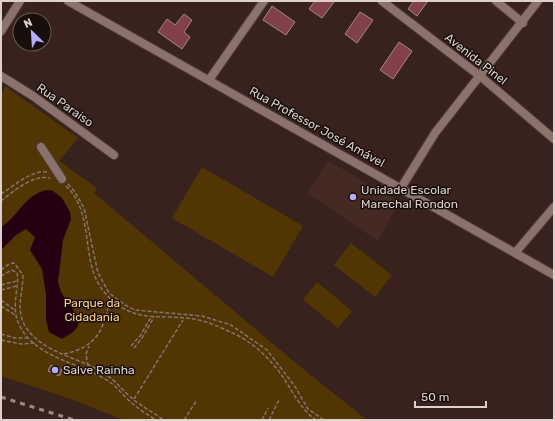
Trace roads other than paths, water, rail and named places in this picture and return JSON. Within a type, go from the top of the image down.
[{"type":"street","points":[[1,31],[20,1]]},
{"type":"street","name":"Rua Professor José Amável","points":[[68,1],[554,275]]},
{"type":"street","points":[[209,80],[264,1]]},
{"type":"street","name":"Avenida Pinel","points":[[382,1],[480,76],[554,139]]},
{"type":"street","points":[[496,1],[523,23]]},
{"type":"street","points":[[401,188],[435,133],[523,23],[538,1]]},
{"type":"street","name":"Rua Paraiso","points":[[1,76],[33,96],[114,155]]},
{"type":"street","points":[[53,176],[40,149],[63,182]]},
{"type":"street","points":[[515,253],[554,207]]},
{"type":"railway","points":[[1,397],[74,420]]},
{"type":"place","name":"Unidade Escolar Marechal Rondon","points":[[353,197]]},
{"type":"place","name":"Salve Rainha","points":[[55,370]]},
{"type":"park label","name":"Parque da Cidadania","points":[[92,310]]}]
